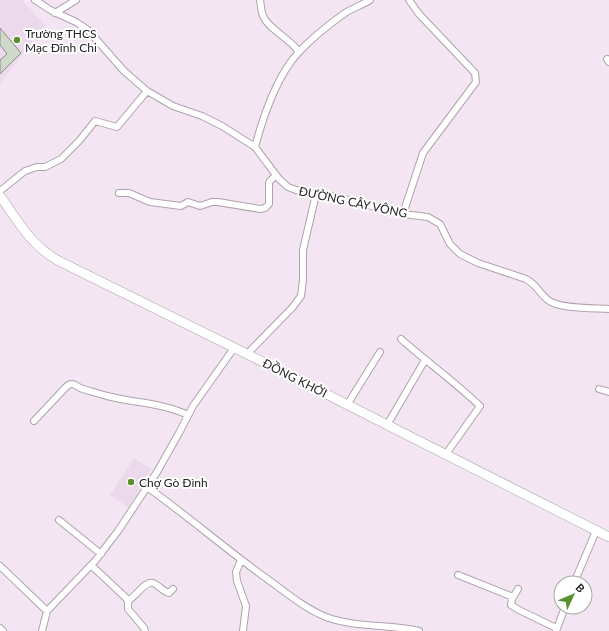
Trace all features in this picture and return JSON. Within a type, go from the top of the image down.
[{"type":"main road","name":"ĐỒNG KHỞI","points":[[0,196],[20,226],[38,247],[57,260],[348,404],[596,530],[608,534]]},
{"type":"street","name":"ĐƯỜNG CÂY VÔNG","points":[[35,0],[55,13],[76,22],[88,30],[124,71],[147,91],[173,106],[202,116],[222,126],[255,147],[276,176],[288,186],[296,190],[329,195],[403,214],[428,217],[440,224],[450,244],[460,254],[526,279],[533,283],[548,300],[582,308],[609,309]]},
{"type":"street","points":[[55,13],[76,0]]},
{"type":"street","points":[[260,0],[263,16],[294,44],[299,52]]},
{"type":"street","points":[[255,147],[263,117],[293,59],[299,52],[344,14],[370,0]]},
{"type":"street","points":[[403,214],[423,153],[476,82],[475,73],[419,14],[409,0]]},
{"type":"street","points":[[0,191],[25,172],[36,167],[45,167],[61,158],[79,142],[94,121],[117,127],[147,91]]},
{"type":"street","points":[[119,193],[129,193],[150,202],[161,202],[182,206],[188,202],[200,206],[212,202],[218,202],[260,209],[265,208],[269,204],[269,184],[270,181],[276,176]]},
{"type":"street","points":[[247,354],[292,308],[301,296],[304,250],[316,194]]},
{"type":"street","points":[[400,339],[462,388],[480,406],[446,454]]},
{"type":"street","points":[[42,631],[47,611],[101,554],[118,531],[180,433],[188,415],[234,348]]},
{"type":"street","points":[[348,404],[380,352]]},
{"type":"street","points":[[387,424],[425,360]]},
{"type":"street","points":[[34,421],[69,384],[106,396],[179,410],[188,415]]},
{"type":"street","points":[[599,389],[609,392]]},
{"type":"street","points":[[147,487],[241,560],[308,608],[322,615],[346,622],[390,626],[419,631]]},
{"type":"street","points":[[59,520],[101,554]]},
{"type":"street","points":[[577,575],[596,530]]},
{"type":"street","points":[[241,560],[236,572],[237,581],[246,606],[244,631]]},
{"type":"street","points":[[91,565],[126,598],[128,601],[128,609],[145,631]]},
{"type":"street","points":[[0,566],[47,611]]},
{"type":"street","points":[[458,575],[513,597]]},
{"type":"street","points":[[128,601],[150,582],[155,583],[169,593],[173,589]]},
{"type":"street","points":[[518,589],[513,597],[511,605],[517,610],[556,630],[562,615]]},
{"type":"street","points":[[0,628],[3,631]]},
{"type":"shaded area","name":"Trường THCS Mạc Đĩnh Chi","points":[[0,0],[22,0],[45,25],[0,83]]},
{"type":"shaded area","name":"Chợ Gò Đình","points":[[134,458],[151,469],[128,507],[110,495]]},
{"type":"building","points":[[0,28],[21,53],[0,74],[0,60],[7,54],[0,45]]},
{"type":"place","name":"Trường THCS Mạc Đĩnh Chi","points":[[17,40]]},
{"type":"place","name":"Chợ Gò Đình","points":[[131,482]]}]
